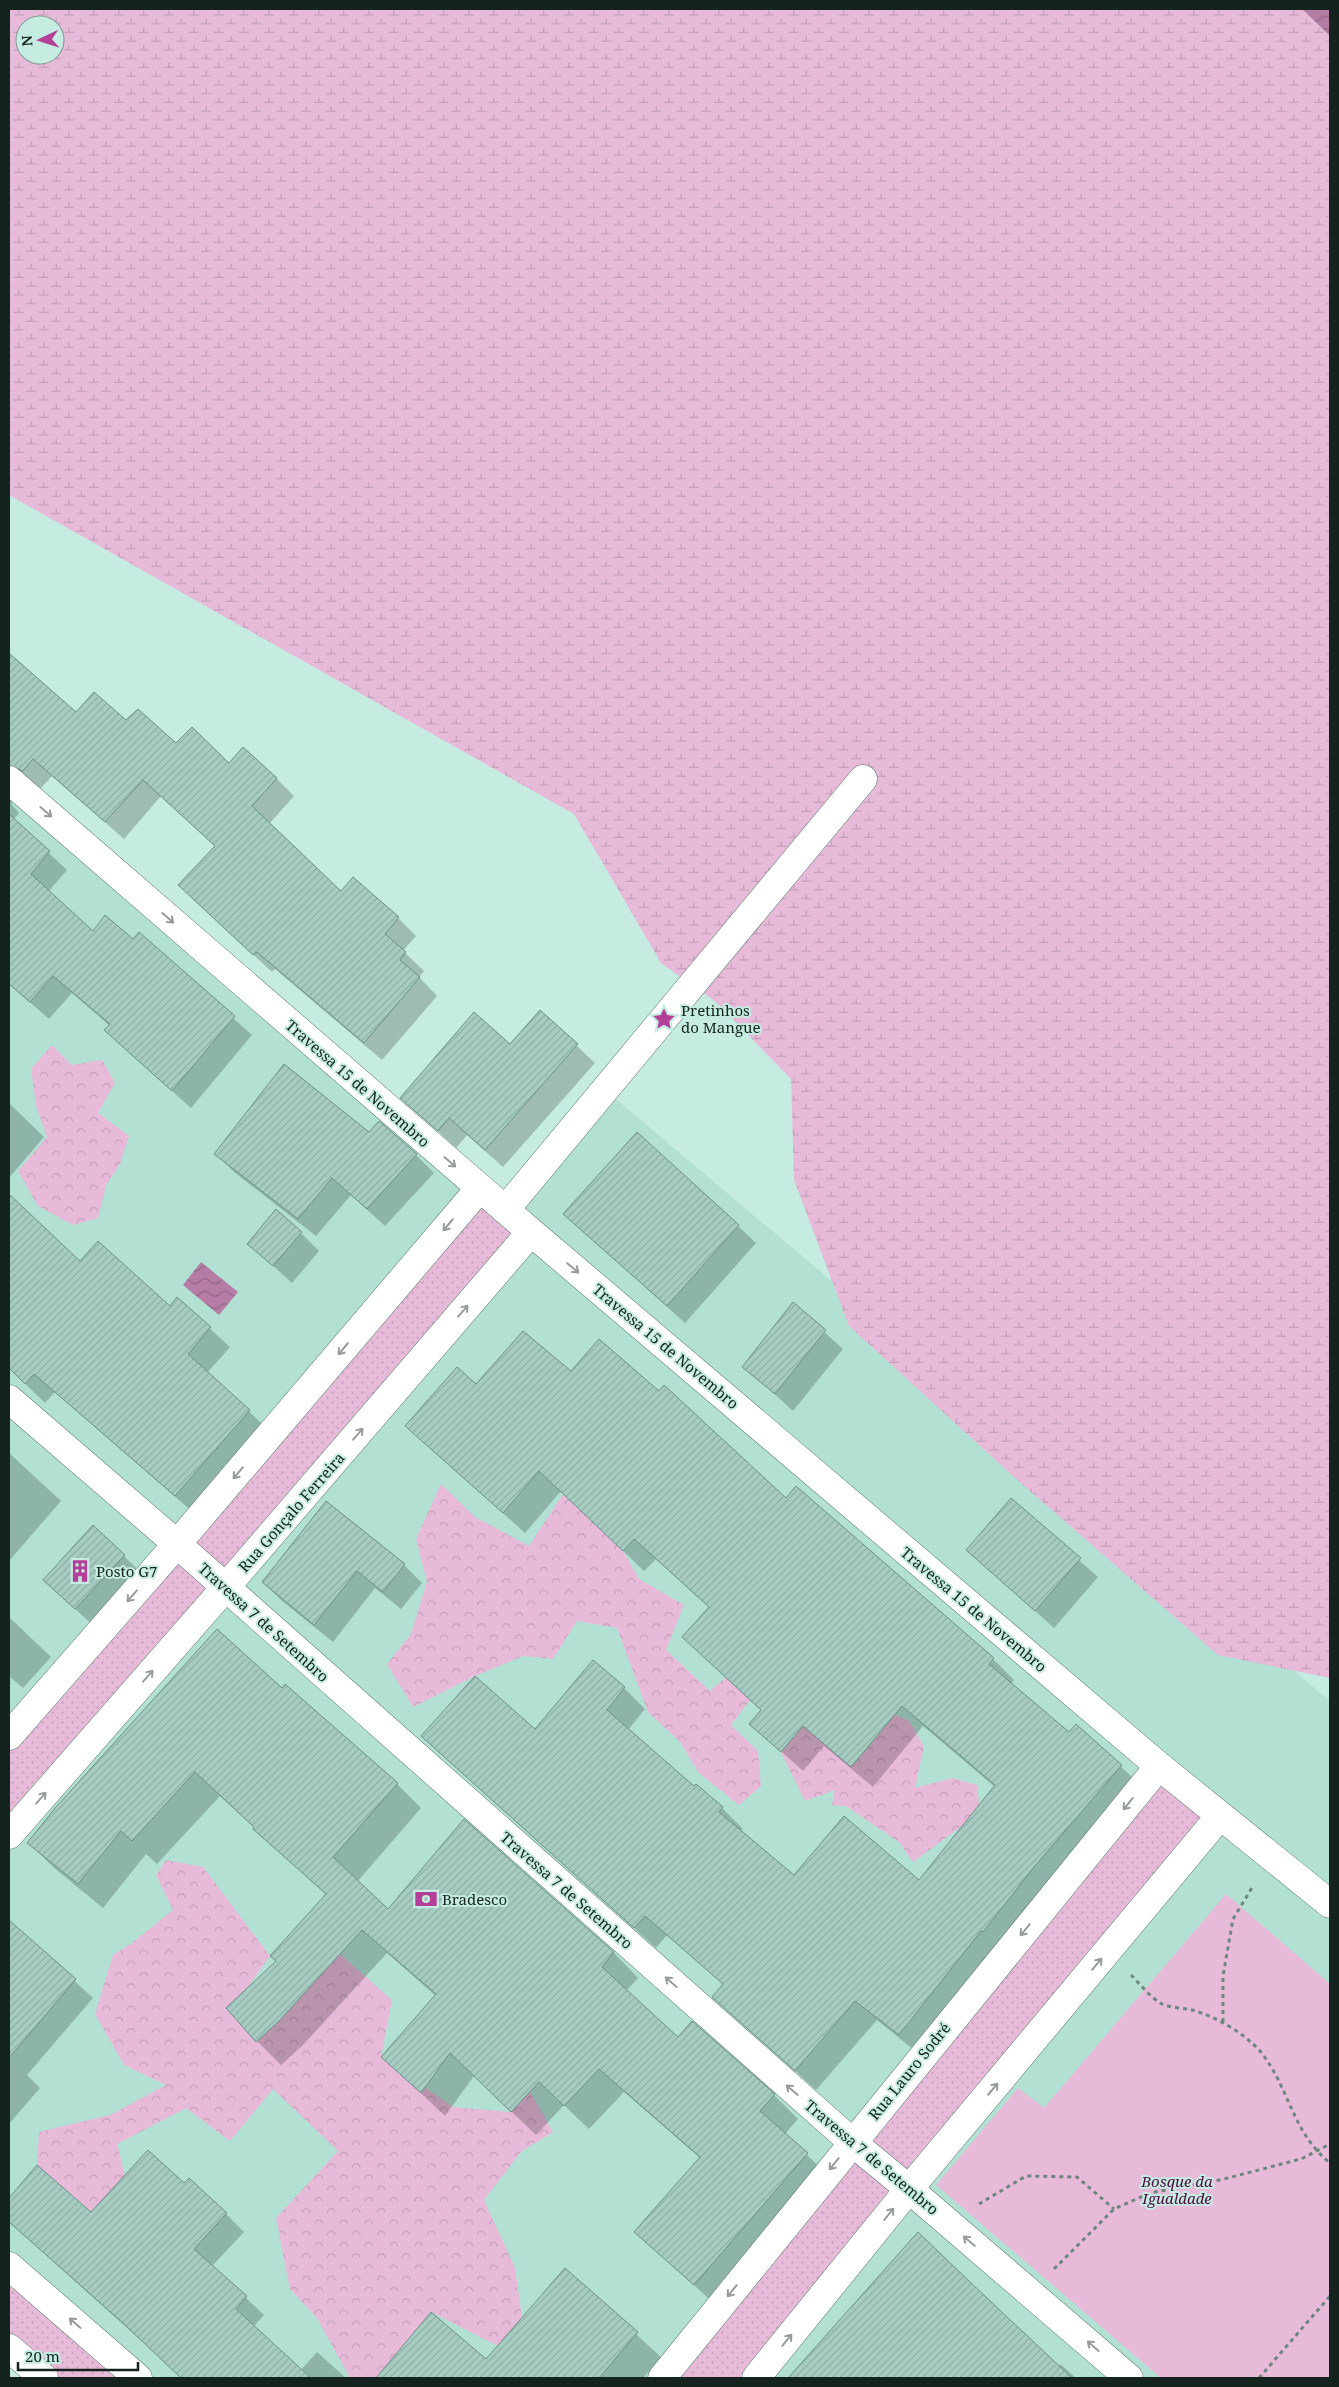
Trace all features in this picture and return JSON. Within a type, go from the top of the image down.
[{"type":"street","points":[[505,1210],[863,779]]},
{"type":"street","name":"Travessa 15 de Novembro","points":[[9,780],[505,1210],[1159,1766],[1330,1904]]},
{"type":"street","points":[[9,1736],[177,1544],[480,1188]]},
{"type":"street","name":"Rua Gonçalo Ferreira","points":[[9,1835],[226,1588],[531,1232]]},
{"type":"street","name":"Travessa 7 de Setembro","points":[[9,1398],[177,1544],[852,2142],[1129,2378]]},
{"type":"street","name":"Rua Lauro Sodré","points":[[662,2378],[1159,1766]]},
{"type":"street","points":[[756,2378],[909,2189],[1220,1816]]},
{"type":"street","points":[[9,2266],[138,2378]]},
{"type":"street","points":[[9,2348],[44,2378]]},
{"type":"path","points":[[1223,2022],[1224,1976],[1233,1919],[1270,1856]]},
{"type":"path","points":[[1106,1953],[1162,2004],[1195,2011],[1223,2022],[1259,2051],[1282,2085],[1296,2122],[1316,2152],[1330,2163]]},
{"type":"path","points":[[1030,2292],[1114,2209],[1150,2192],[1224,2179],[1301,2159],[1330,2144]]},
{"type":"path","points":[[948,2223],[1026,2176],[1077,2177],[1114,2209]]},
{"type":"path","points":[[1259,2378],[1330,2296]]},
{"type":"shaded area","points":[[9,782],[505,1209],[605,1090],[1330,1701],[1330,2378],[97,2378],[9,2300]]},
{"type":"green space","points":[[9,9],[1302,9],[1330,36],[1330,1678],[1218,1655],[1014,1477],[849,1326],[794,1180],[791,1079],[715,1001],[661,963],[574,814],[9,495]]},
{"type":"green space","points":[[52,1045],[72,1065],[102,1060],[115,1083],[98,1113],[129,1136],[120,1164],[106,1185],[98,1218],[73,1225],[38,1206],[18,1171],[47,1137],[36,1106],[31,1069]]},
{"type":"green space","points":[[480,1188],[531,1232],[9,1835],[9,1736]]},
{"type":"green space","points":[[441,1484],[475,1517],[529,1546],[563,1494],[623,1551],[639,1579],[684,1605],[666,1650],[710,1691],[767,1642],[780,1661],[731,1725],[758,1751],[761,1786],[739,1805],[699,1773],[680,1742],[648,1712],[617,1628],[577,1621],[553,1659],[523,1656],[475,1676],[413,1707],[387,1664],[411,1634],[427,1582],[416,1539]]},
{"type":"green space","points":[[836,1686],[850,1726],[830,1749],[851,1767],[872,1743],[882,1709],[909,1721],[924,1746],[915,1788],[952,1778],[977,1785],[979,1805],[963,1825],[913,1862],[899,1842],[846,1806],[832,1805],[835,1790],[805,1801],[781,1752]]},
{"type":"green space","points":[[1159,1766],[1220,1816],[756,2378],[662,2378]]},
{"type":"green space","points":[[166,1860],[203,1867],[270,1956],[247,1988],[226,2008],[256,2042],[340,1954],[392,2000],[381,2057],[453,2107],[511,2112],[530,2092],[553,2132],[521,2152],[484,2200],[515,2268],[522,2318],[520,2357],[431,2312],[376,2378],[350,2378],[317,2318],[290,2289],[276,2218],[338,2151],[273,2089],[230,2141],[186,2108],[117,2144],[125,2176],[91,2212],[37,2165],[39,2132],[110,2115],[166,2085],[124,2065],[95,2014],[113,1955],[132,1943],[173,1910],[156,1875]]},
{"type":"green space","name":"Bosque da Igualdade","points":[[1226,1894],[1330,1984],[1330,2378],[1161,2378],[936,2185],[1018,2088],[1044,2108]]},
{"type":"green space","points":[[9,2266],[138,2378],[44,2378],[9,2348]]},
{"type":"water","points":[[1302,9],[1330,9],[1330,36]]},
{"type":"water","points":[[201,1262],[238,1292],[219,1315],[183,1285]]},
{"type":"building","points":[[9,653],[76,712],[94,692],[126,720],[138,709],[176,743],[192,727],[229,763],[243,747],[277,778],[252,806],[341,891],[353,877],[399,917],[385,934],[406,952],[400,960],[420,977],[364,1043],[257,952],[253,955],[178,885],[215,846],[143,780],[105,822],[33,759],[23,771],[9,765]]},
{"type":"building","points":[[9,814],[50,851],[31,874],[93,931],[105,915],[133,939],[139,932],[235,1016],[172,1091],[104,1030],[110,1024],[53,976],[30,1002],[9,984]]},
{"type":"building","points":[[540,1010],[578,1044],[485,1150],[449,1118],[438,1131],[400,1098],[474,1012],[510,1044]]},
{"type":"building","points":[[284,1064],[369,1132],[379,1121],[417,1154],[367,1209],[332,1178],[298,1219],[214,1154]]},
{"type":"building","points":[[637,1132],[739,1225],[667,1306],[563,1214]]},
{"type":"building","points":[[9,1194],[80,1261],[98,1241],[170,1306],[177,1297],[211,1327],[188,1354],[250,1410],[175,1496],[34,1374],[25,1384],[9,1368]]},
{"type":"building","points":[[276,1209],[302,1232],[273,1266],[247,1244]]},
{"type":"building","points":[[793,1302],[826,1330],[775,1394],[742,1367]]},
{"type":"building","points":[[523,1331],[571,1371],[599,1339],[659,1391],[664,1385],[786,1498],[796,1486],[994,1658],[989,1664],[1069,1732],[1076,1724],[1122,1765],[1034,1867],[983,1932],[981,1931],[899,2035],[855,2001],[795,2071],[712,1997],[723,1984],[645,1916],[634,1928],[421,1736],[475,1676],[535,1729],[593,1660],[625,1687],[607,1710],[694,1786],[696,1784],[723,1807],[719,1812],[794,1875],[844,1816],[919,1880],[995,1785],[902,1706],[851,1767],[803,1726],[781,1752],[749,1724],[761,1710],[682,1637],[709,1607],[634,1539],[623,1551],[539,1471],[503,1513],[405,1426],[457,1367],[476,1384]]},
{"type":"building","points":[[1011,1498],[1081,1558],[1035,1611],[966,1550]]},
{"type":"building","points":[[326,1501],[405,1564],[383,1592],[357,1571],[314,1625],[262,1582]]},
{"type":"building","name":"Posto G7","points":[[93,1525],[125,1555],[75,1609],[43,1580]]},
{"type":"building","points":[[217,1629],[282,1688],[285,1684],[398,1783],[333,1857],[388,1909],[464,1819],[614,1952],[602,1967],[678,2037],[692,2021],[775,2094],[760,2111],[808,2153],[694,2285],[634,2232],[700,2157],[599,2069],[564,2106],[539,2082],[511,2112],[450,2053],[421,2093],[381,2057],[436,1994],[362,1930],[279,2021],[256,2042],[226,2008],[276,1961],[270,1956],[326,1894],[253,1829],[254,1827],[195,1772],[132,1841],[121,1831],[78,1884],[27,1843],[56,1807]]},
{"type":"building","points":[[9,1920],[76,1979],[9,2058]]},
{"type":"building","points":[[148,2150],[184,2183],[189,2178],[227,2213],[194,2249],[247,2296],[236,2309],[311,2378],[181,2378],[124,2324],[9,2222],[9,2198],[37,2165],[91,2212]]},
{"type":"building","points":[[918,2232],[970,2282],[1072,2378],[788,2378]]},
{"type":"building","points":[[565,2268],[638,2332],[599,2378],[376,2378],[431,2312],[486,2359]]},
{"type":"place","name":"Pretinhos do Mangue","points":[[664,1019]]},
{"type":"place","name":"Posto G7","points":[[80,1571]]},
{"type":"place","name":"Bradesco","points":[[426,1899]]}]
